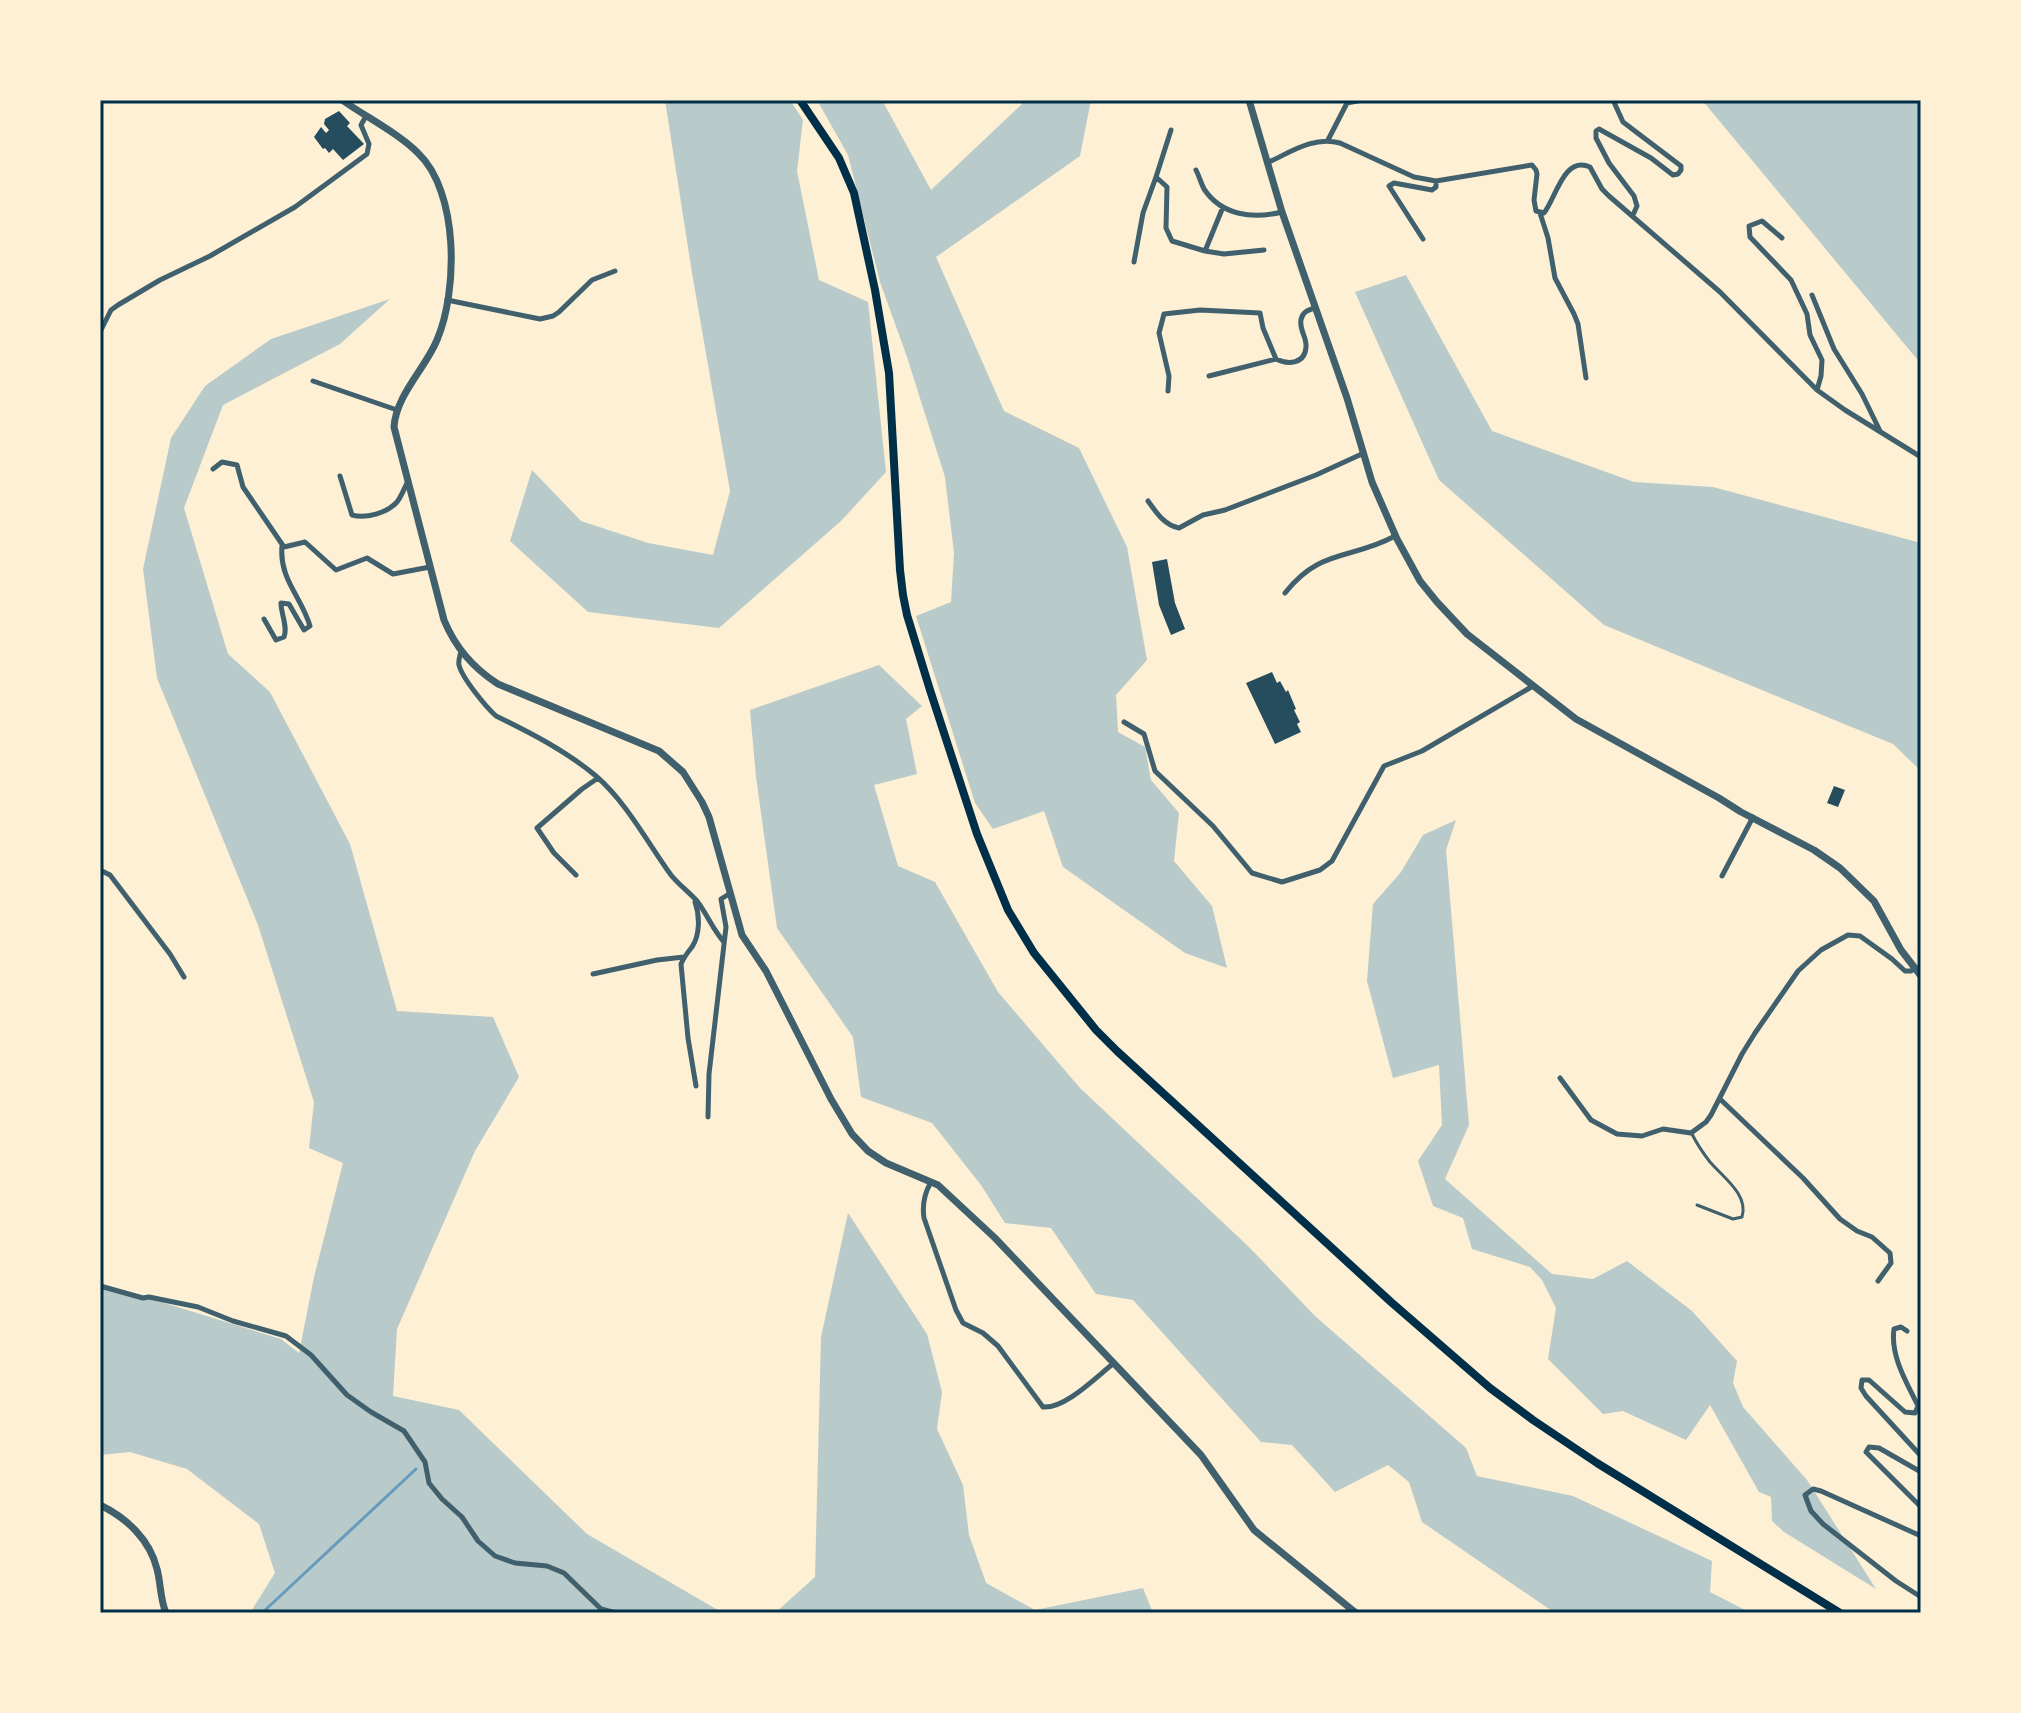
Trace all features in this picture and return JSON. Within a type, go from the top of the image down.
[{"type":"main road","points":[[800,100],[847,174],[875,290],[889,373],[900,570],[907,615],[977,834],[1008,910],[1034,953],[1096,1030],[1117,1051],[1391,1302],[1490,1388],[1597,1463],[1840,1613]]},
{"type":"street","points":[[342,100],[419,153],[439,183],[449,222],[447,300],[437,340],[397,410],[394,427],[450,635],[484,675],[498,684],[659,751],[683,772],[709,817],[742,935],[766,971],[852,1134],[868,1151],[886,1163],[931,1181],[946,1191],[995,1238],[1201,1455],[1254,1530],[1356,1613]]},
{"type":"street","points":[[1249,100],[1282,212],[1372,482],[1395,536],[1420,581],[1467,634],[1576,719],[1814,850],[1850,878],[1874,901],[1896,942],[1921,976]]},
{"type":"street","points":[[1328,140],[1345,101],[1362,100]]},
{"type":"street","points":[[1613,100],[1623,122],[1681,166],[1678,174],[1673,175],[1610,134],[1599,129],[1596,131],[1596,138],[1609,163],[1634,196],[1637,206],[1633,215]]},
{"type":"street","points":[[100,332],[111,310],[118,305],[295,207],[367,154],[369,144],[361,125],[366,116]]},
{"type":"street","points":[[1134,262],[1143,213],[1171,130]]},
{"type":"street","points":[[1267,163],[1312,142],[1328,140],[1414,177],[1436,181],[1532,165],[1537,174],[1534,206],[1540,213],[1548,238],[1555,278],[1578,324],[1586,378]]},
{"type":"street","points":[[1540,213],[1544,213],[1550,205],[1565,175],[1575,165],[1582,163],[1590,167],[1609,196],[1720,292],[1817,390],[1921,457]]},
{"type":"street","points":[[1196,170],[1204,189],[1223,207],[1243,215],[1265,216],[1282,212]]},
{"type":"street","points":[[1156,177],[1167,187],[1166,228],[1172,241],[1224,254],[1264,250]]},
{"type":"street","points":[[1423,239],[1389,186],[1394,183],[1432,190],[1436,187],[1436,181]]},
{"type":"street","points":[[1205,251],[1223,207]]},
{"type":"street","points":[[1782,238],[1762,221],[1749,226],[1750,237],[1791,280],[1807,314],[1810,335],[1822,360],[1817,390]]},
{"type":"street","points":[[447,300],[540,319],[559,312],[592,280],[615,271]]},
{"type":"street","points":[[1812,295],[1834,349],[1862,394],[1880,432]]},
{"type":"street","points":[[1168,391],[1169,376],[1159,333],[1164,314],[1200,310],[1260,313],[1276,359],[1285,364],[1302,357],[1306,347],[1301,319],[1307,311],[1316,307]]},
{"type":"street","points":[[1209,376],[1276,359]]},
{"type":"street","points":[[313,381],[397,410]]},
{"type":"street","points":[[1148,501],[1162,519],[1179,528],[1203,515],[1225,510],[1316,475],[1364,453]]},
{"type":"street","points":[[213,469],[222,462],[237,465],[243,487],[282,545],[283,570],[310,626],[304,630],[289,604],[281,603],[286,631],[284,637],[276,640],[264,619]]},
{"type":"street","points":[[340,476],[352,515],[362,518],[396,504],[407,482]]},
{"type":"street","points":[[1285,593],[1296,579],[1317,563],[1367,549],[1395,536]]},
{"type":"street","points":[[282,545],[305,542],[336,570],[367,558],[393,574],[430,567]]},
{"type":"street","points":[[461,651],[459,665],[487,708],[496,716],[562,751],[598,778],[622,805],[673,878],[694,897],[724,942]]},
{"type":"street","points":[[1124,722],[1144,734],[1155,771],[1213,826],[1252,873],[1282,882],[1320,870],[1332,861],[1384,766],[1422,751],[1533,686]]},
{"type":"street","points":[[576,875],[554,853],[537,828],[598,778]]},
{"type":"street","points":[[1722,876],[1753,817]]},
{"type":"street","points":[[100,870],[110,875],[184,977]]},
{"type":"street","points":[[708,1117],[709,1074],[726,927],[721,899],[729,894]]},
{"type":"street","points":[[694,897],[699,925],[695,943],[681,964],[696,1086]]},
{"type":"street","points":[[1560,1078],[1591,1120],[1617,1134],[1642,1136],[1663,1129],[1691,1133],[1706,1122],[1742,1054],[1798,971],[1821,950],[1848,935],[1854,935],[1866,939],[1905,971],[1915,968]]},
{"type":"street","points":[[593,974],[684,957]]},
{"type":"street","points":[[1720,1099],[1803,1178],[1840,1219],[1872,1237],[1890,1253],[1891,1263],[1878,1281]]},
{"type":"street","points":[[931,1181],[922,1207],[924,1218],[956,1310],[963,1323],[983,1333],[998,1346],[1043,1407],[1061,1404],[1114,1363]]},
{"type":"street","points":[[100,1286],[143,1298],[198,1307],[286,1336],[311,1355],[347,1395],[404,1431],[425,1462],[429,1483],[462,1517],[478,1541],[495,1556],[515,1563],[547,1566],[564,1573],[601,1609],[616,1613]]},
{"type":"street","points":[[1907,1331],[1901,1327],[1894,1329],[1894,1342],[1906,1384],[1918,1406],[1915,1413],[1905,1412],[1869,1380],[1862,1380],[1861,1388],[1921,1456]]},
{"type":"street","points":[[1921,1472],[1879,1448],[1869,1447],[1866,1452],[1921,1507]]},
{"type":"street","points":[[1921,1536],[1821,1491],[1813,1489],[1805,1495],[1811,1511],[1823,1524],[1921,1597]]},
{"type":"street","points":[[100,1505],[128,1523],[146,1541],[157,1567],[166,1613]]},
{"type":"lane","points":[[1691,1133],[1710,1162],[1734,1188],[1744,1212],[1738,1219],[1733,1219],[1697,1205]]},
{"type":"shaded area","points":[[665,100],[790,100],[803,120],[797,171],[819,280],[868,302],[886,472],[841,521],[719,628],[588,612],[510,541],[532,470],[581,521],[648,543],[713,555],[730,491]]},
{"type":"shaded area","points":[[817,100],[882,100],[931,190],[1022,104],[1022,100],[1091,100],[1080,156],[936,257],[1004,411],[1079,448],[1127,547],[1147,660],[1116,695],[1118,732],[1145,747],[1151,780],[1179,813],[1174,861],[1212,906],[1227,968],[1185,953],[1063,867],[1044,811],[993,829],[975,803],[916,616],[951,602],[954,553],[945,477],[880,282],[848,155]]},
{"type":"shaded area","points":[[1702,100],[1921,100],[1921,364]]},
{"type":"shaded area","points":[[1406,275],[1492,431],[1634,482],[1713,487],[1921,543],[1921,771],[1893,744],[1604,625],[1439,480],[1355,292]]},
{"type":"shaded area","points":[[390,299],[340,344],[223,405],[184,508],[228,654],[270,692],[350,844],[397,1011],[493,1017],[519,1077],[475,1151],[397,1329],[393,1396],[459,1410],[587,1534],[723,1613],[250,1613],[275,1573],[259,1524],[187,1469],[130,1452],[100,1455],[100,1283],[281,1339],[299,1353],[314,1277],[343,1163],[309,1148],[314,1102],[258,925],[157,678],[143,569],[171,438],[205,386],[271,339]]},
{"type":"shaded area","points":[[879,665],[922,706],[906,719],[917,774],[874,785],[898,866],[935,882],[998,992],[1080,1088],[1249,1247],[1315,1316],[1466,1448],[1477,1476],[1573,1496],[1712,1561],[1710,1592],[1751,1613],[1555,1613],[1422,1522],[1409,1482],[1388,1465],[1335,1492],[1292,1445],[1261,1442],[1133,1300],[1096,1294],[1051,1228],[1005,1223],[981,1185],[932,1123],[861,1097],[853,1037],[777,928],[750,710]]},
{"type":"shaded area","points":[[1456,820],[1446,850],[1469,1125],[1445,1179],[1552,1274],[1593,1279],[1627,1261],[1692,1311],[1737,1361],[1733,1383],[1743,1407],[1807,1480],[1876,1589],[1784,1532],[1772,1521],[1771,1497],[1759,1492],[1710,1405],[1686,1440],[1623,1411],[1603,1414],[1548,1359],[1556,1308],[1542,1280],[1530,1267],[1472,1249],[1463,1218],[1433,1206],[1418,1161],[1442,1125],[1439,1065],[1393,1078],[1367,981],[1373,904],[1401,872],[1423,835]]},
{"type":"shaded area","points":[[848,1213],[927,1334],[942,1392],[937,1429],[963,1485],[969,1535],[986,1583],[1035,1610],[1143,1588],[1153,1613],[775,1613],[815,1577],[821,1337]]},
{"type":"building","points":[[339,111],[350,123],[347,126],[364,144],[343,160],[333,149],[329,153],[323,149],[314,137],[321,127],[326,133],[329,130],[324,124],[325,119]]},
{"type":"building","points":[[1167,559],[1175,603],[1185,629],[1171,635],[1159,605],[1152,562]]},
{"type":"building","points":[[1272,672],[1277,683],[1280,681],[1286,692],[1288,690],[1301,732],[1275,744],[1246,683]]},
{"type":"building","points":[[1834,786],[1845,790],[1838,807],[1827,803]]},
{"type":"waterway","points":[[262,1613],[416,1469]]}]
